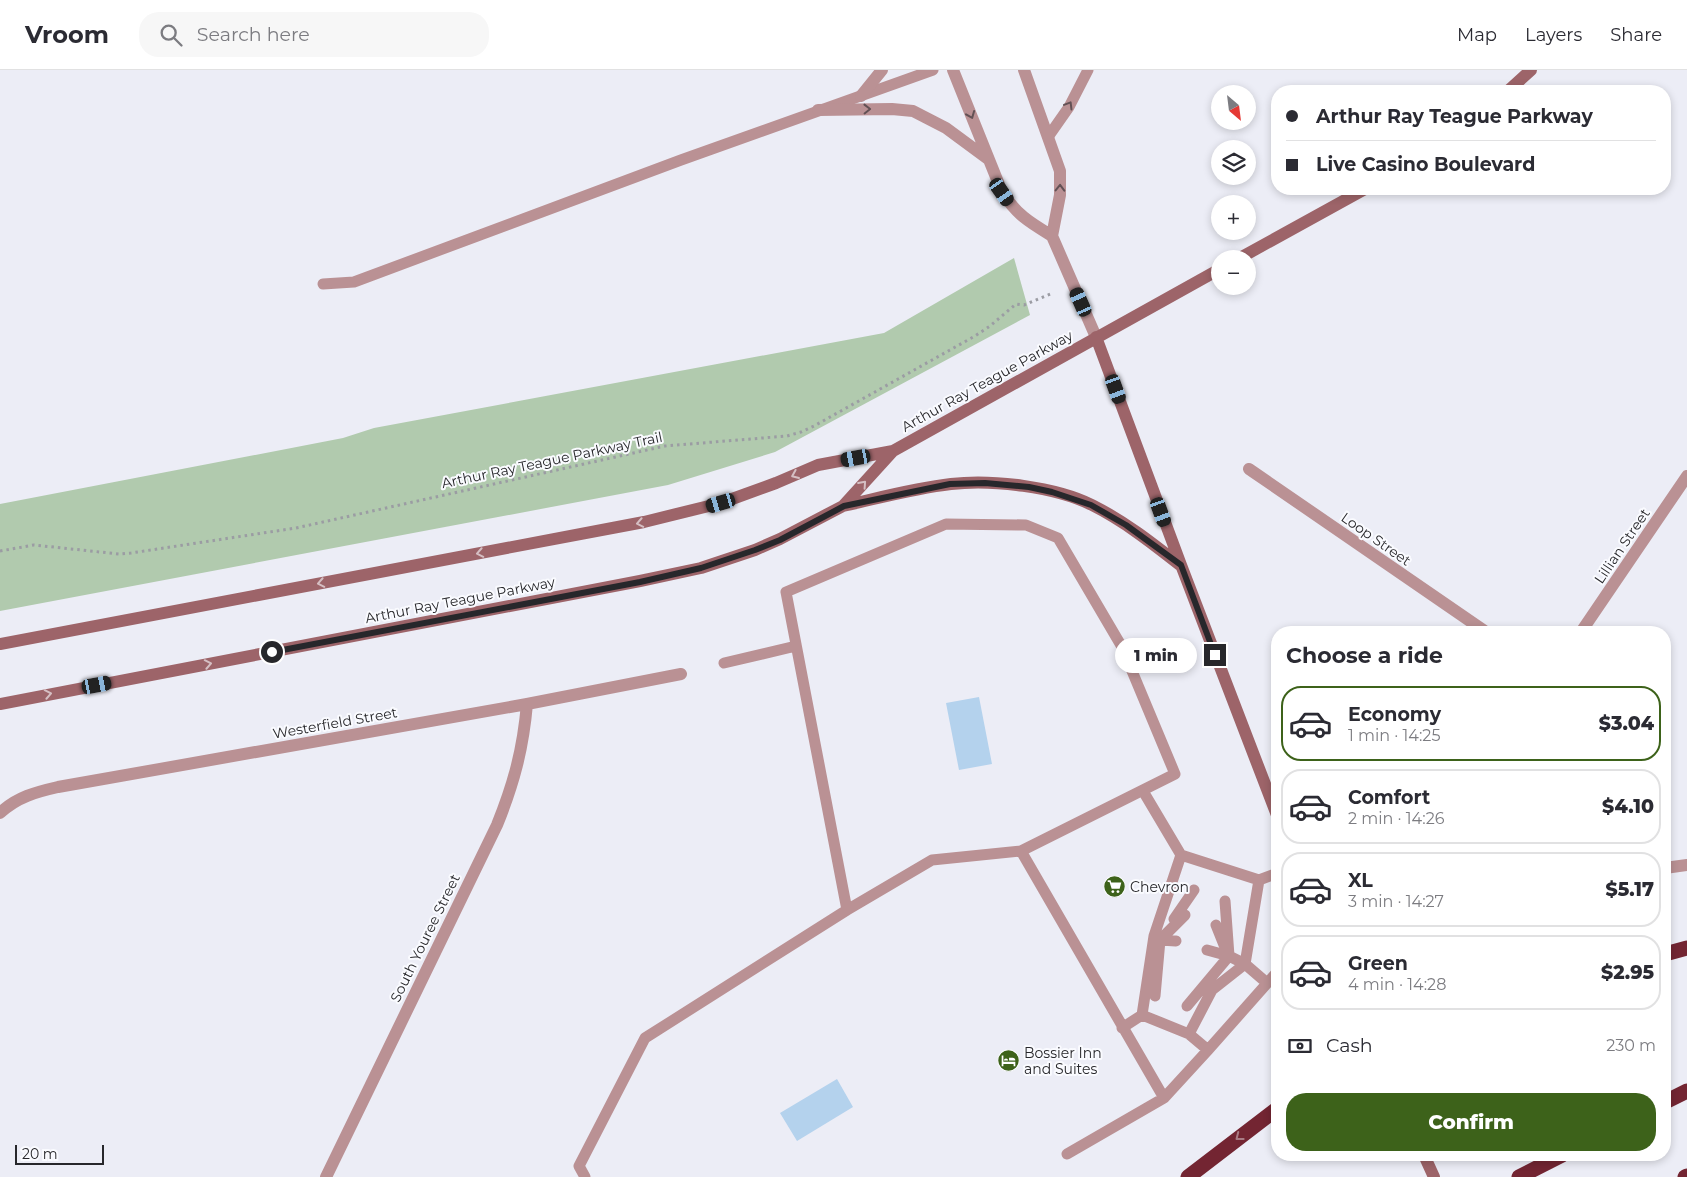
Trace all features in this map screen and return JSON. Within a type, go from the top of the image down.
[{"type":"highway","points":[[1671,952],[1687,948]]},
{"type":"highway","points":[[1671,1099],[1687,1091]]},
{"type":"highway","points":[[1188,1177],[1271,1113]]},
{"type":"highway","points":[[1519,1177],[1550,1161]]},
{"type":"street","points":[[861,96],[882,70]]},
{"type":"street","points":[[953,70],[1002,192],[1014,210],[1052,236],[1074,284],[1096,336],[1271,800]]},
{"type":"street","points":[[1024,70],[1060,171],[1060,195],[1052,236]]},
{"type":"street","points":[[1515,85],[1531,70]]},
{"type":"street","points":[[818,110],[892,109],[913,111],[946,128],[989,160]]},
{"type":"street","points":[[1254,250],[1354,195]]},
{"type":"street","name":"Arthur Ray Teague Parkway","points":[[0,704],[672,575],[755,550],[780,540],[844,506],[893,451],[1211,273]]},
{"type":"street","name":"Arthur Ray Teague Parkway","points":[[0,644],[644,522],[721,503],[818,465],[893,451]]},
{"type":"street","name":"Loop Street","points":[[1250,469],[1477,626]]},
{"type":"street","name":"Lillian Street","points":[[1585,626],[1687,476]]},
{"type":"street","points":[[844,506],[950,484],[985,483],[1029,487],[1052,492],[1091,505],[1126,525],[1181,565]]},
{"type":"street","name":"Westerfield Street","points":[[0,813],[21,798],[38,792],[527,704],[681,674]]},
{"type":"street","name":"South Youree Street","points":[[326,1177],[497,825],[518,767],[527,704]]},
{"type":"street","points":[[1671,867],[1687,865]]},
{"type":"street","points":[[1427,1161],[1434,1177]]},
{"type":"lane","points":[[322,284],[354,282],[818,110],[933,70]]},
{"type":"lane","points":[[1048,137],[1068,107],[1088,70]]},
{"type":"lane","points":[[586,1177],[577,1172],[645,1038],[847,910],[932,860],[1021,851],[1175,774],[1122,647],[1058,538],[1026,526],[946,524],[786,592],[847,910]]},
{"type":"lane","points":[[724,663],[796,646]]},
{"type":"lane","points":[[1143,791],[1181,855],[1259,880],[1271,876]]},
{"type":"lane","points":[[1021,851],[1164,1098]]},
{"type":"lane","points":[[1122,1028],[1142,1015],[1157,938],[1181,855]]},
{"type":"lane","points":[[1189,1034],[1212,990],[1245,964],[1259,880]]},
{"type":"lane","points":[[1155,996],[1157,938],[1194,890]]},
{"type":"lane","points":[[1186,1006],[1229,956],[1225,901]]},
{"type":"lane","points":[[1157,938],[1185,915]]},
{"type":"lane","points":[[1216,925],[1229,956]]},
{"type":"lane","points":[[1157,938],[1176,942]]},
{"type":"lane","points":[[1157,938],[1164,972]]},
{"type":"lane","points":[[1207,950],[1229,956],[1245,964],[1267,983]]},
{"type":"lane","points":[[1194,984],[1229,956]]},
{"type":"lane","points":[[1067,1154],[1164,1098],[1271,979]]},
{"type":"lane","points":[[1142,1015],[1189,1034],[1208,1050]]},
{"type":"path","name":"Arthur Ray Teague Parkway Trail","points":[[0,551],[34,545],[119,554],[131,553],[296,528],[665,446],[787,436],[814,426],[975,336],[1016,304],[1024,304],[1074,284]]},
{"type":"green space","points":[[1014,258],[1030,315],[775,452],[668,485],[0,611],[0,504],[343,438],[374,428],[884,333]]},
{"type":"water","points":[[979,697],[992,764],[959,770],[946,703]]},
{"type":"water","points":[[837,1079],[853,1107],[797,1141],[780,1113]]},
{"type":"place","name":"Chevron","points":[[1114,887]]},
{"type":"place","name":"Bossier Inn and Suites","points":[[1008,1061]]},
{"type":"route","points":[[272,652],[640,582],[701,568],[780,540],[844,506],[931,487],[965,482],[1029,487],[1052,492],[1091,505],[1126,525],[1181,565],[1215,655]]}]
